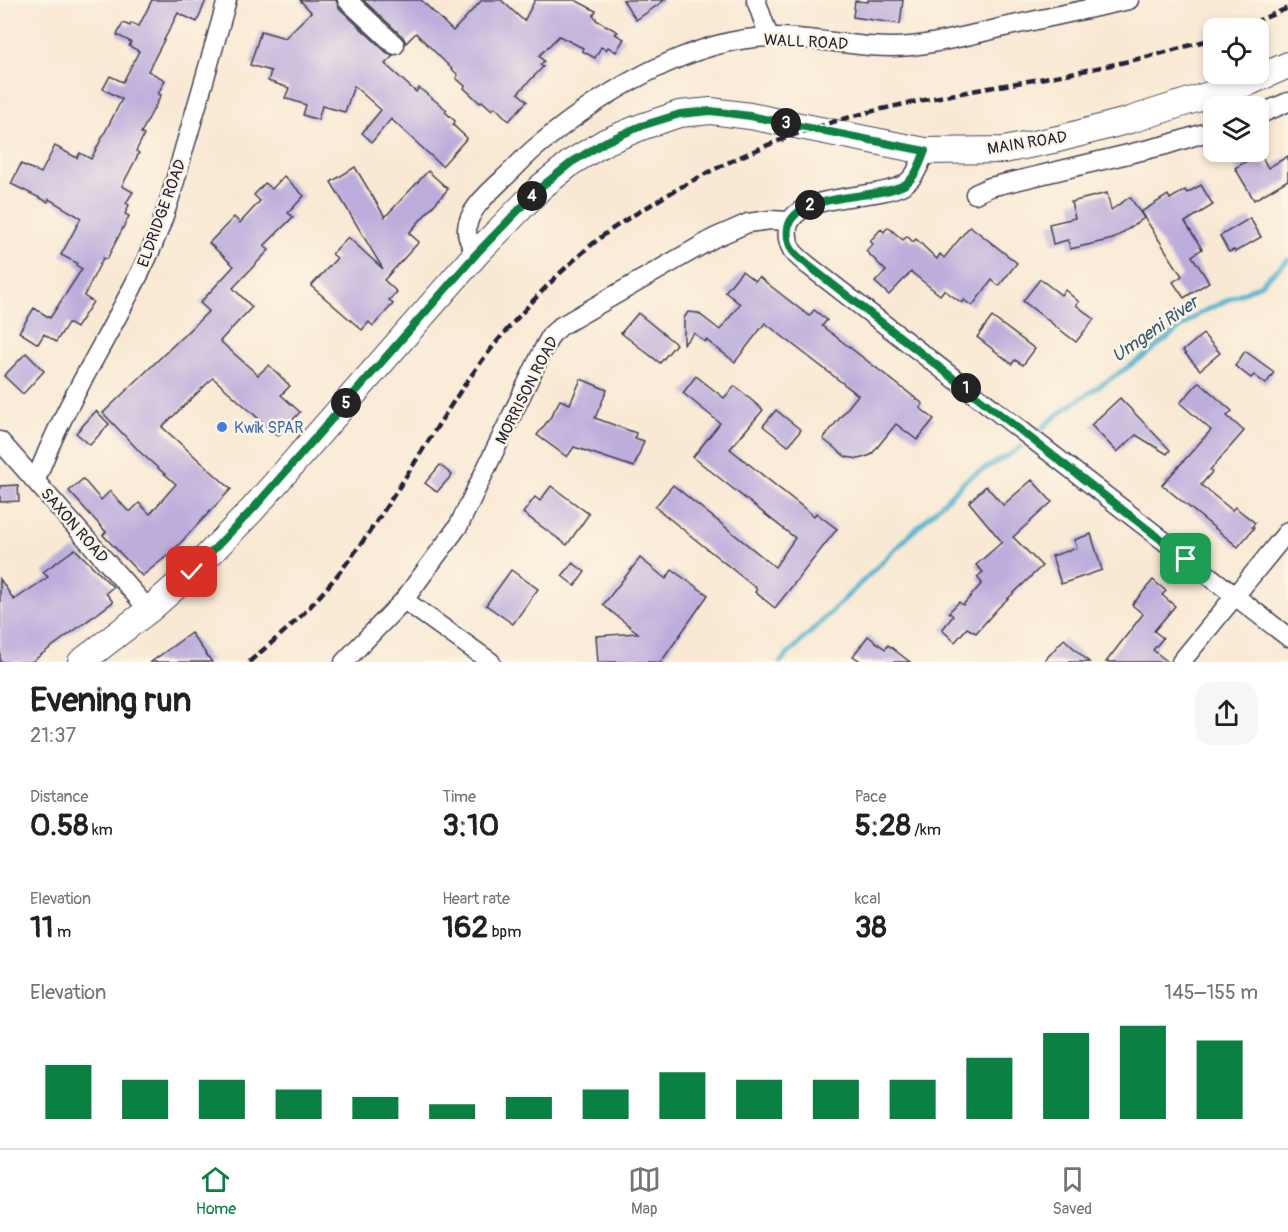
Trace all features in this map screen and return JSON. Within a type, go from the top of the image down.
[{"type":"main road","name":"MAIN ROAD","points":[[81,662],[149,610],[192,572],[253,509],[477,253],[541,187],[572,162],[605,142],[641,126],[680,114],[711,111],[750,116],[925,151],[1004,150],[1058,139],[1130,120],[1250,82],[1288,64]]},
{"type":"street","name":"ELDRIDGE ROAD","points":[[36,480],[51,441],[149,255],[172,192],[227,0]]},
{"type":"street","points":[[347,0],[396,45]]},
{"type":"street","points":[[756,0],[770,37]]},
{"type":"street","name":"WALL ROAD","points":[[477,253],[469,241],[467,229],[470,218],[492,189],[539,144],[637,78],[693,52],[715,45],[770,37],[877,46],[909,46],[1129,0]]},
{"type":"street","points":[[1269,111],[1288,102]]},
{"type":"street","points":[[975,194],[990,187],[1166,145],[1203,133]]},
{"type":"street","points":[[925,151],[914,176],[904,185],[884,192],[811,204],[797,212],[789,221],[787,236],[792,249],[809,266],[1288,637]]},
{"type":"street","name":"MORRISON ROAD","points":[[344,662],[404,600],[459,525],[551,335],[561,326],[714,238],[748,223],[770,220],[789,221]]},
{"type":"street","name":"SAXON ROAD","points":[[0,441],[149,610]]},
{"type":"street","points":[[0,466],[22,464]]},
{"type":"street","points":[[1181,662],[1288,531]]},
{"type":"street","points":[[404,600],[491,662]]},
{"type":"building","points":[[152,0],[206,0],[197,22],[178,13],[148,71],[165,80],[158,94],[161,95],[141,133],[144,135],[136,151],[139,153],[122,186],[133,192],[126,203],[129,205],[125,214],[129,216],[107,259],[103,258],[84,296],[93,302],[76,328],[68,323],[56,342],[44,334],[38,344],[19,332],[34,308],[50,318],[82,269],[76,265],[77,263],[61,255],[81,218],[49,199],[48,202],[11,184],[21,164],[41,173],[55,146],[77,158],[80,153],[91,159],[122,99],[103,89],[110,76],[123,82],[139,51],[129,46],[131,42],[117,35],[123,23],[139,26]]},
{"type":"building","points":[[300,0],[336,0],[339,8],[393,56],[385,64],[416,92],[419,88],[447,110],[445,112],[455,121],[453,125],[467,138],[442,166],[391,119],[372,142],[362,133],[381,110],[354,86],[345,112],[322,106],[318,120],[303,115],[306,105],[285,98],[289,88],[268,81],[271,71],[250,65],[261,31],[285,38],[311,12]]},
{"type":"building","points":[[363,0],[421,0],[453,31],[482,0],[501,0],[524,21],[535,0],[575,0],[596,11],[593,16],[596,20],[618,32],[615,34],[624,39],[616,52],[608,47],[606,50],[601,47],[595,58],[582,51],[583,48],[559,36],[539,56],[544,61],[540,65],[543,67],[518,93],[527,101],[509,121],[495,107],[492,110],[482,101],[480,103],[464,88],[465,86],[456,78],[458,75],[416,33],[406,43],[403,37]]},
{"type":"building","points":[[623,0],[665,0],[636,20]]},
{"type":"building","points":[[868,0],[903,0],[900,24],[853,17],[855,1],[868,2]]},
{"type":"building","points":[[1288,156],[1288,180],[1254,200],[1235,168],[1245,162],[1265,162],[1268,168]]},
{"type":"building","points":[[355,167],[385,217],[428,171],[448,189],[409,233],[419,242],[384,280],[397,292],[389,300],[393,304],[373,326],[369,322],[362,330],[311,286],[337,258],[332,254],[348,237],[383,269],[331,182]]},
{"type":"building","points":[[284,176],[304,196],[288,213],[293,217],[264,246],[269,250],[233,288],[252,307],[220,341],[258,375],[269,365],[290,386],[281,395],[300,412],[278,436],[213,378],[162,427],[231,489],[172,552],[142,576],[103,535],[106,532],[69,491],[83,479],[101,500],[110,491],[128,511],[139,503],[150,514],[176,484],[141,453],[103,413],[209,311],[200,303],[234,266],[209,243],[234,217],[240,223],[260,201],[254,195],[265,183],[272,189]]},
{"type":"building","points":[[1201,185],[1213,205],[1185,222],[1202,249],[1192,256],[1209,282],[1184,298],[1173,282],[1182,276],[1141,212],[1168,195],[1170,199],[1185,190],[1187,193]]},
{"type":"building","points":[[1107,193],[1111,210],[1130,197],[1144,218],[1113,239],[1070,249],[1068,240],[1053,244],[1049,224],[1075,218],[1071,202]]},
{"type":"building","points":[[1250,218],[1261,237],[1235,252],[1234,250],[1229,252],[1220,236]]},
{"type":"building","points":[[970,226],[1017,263],[999,286],[992,280],[972,306],[964,300],[962,303],[944,290],[940,295],[911,272],[889,295],[875,282],[886,271],[866,251],[873,244],[870,241],[881,229],[884,232],[888,227],[903,240],[907,236],[913,242],[916,239],[937,259],[940,254],[944,258]]},
{"type":"building","points":[[742,271],[755,281],[759,277],[809,316],[814,310],[827,320],[822,326],[923,404],[920,408],[934,419],[917,440],[896,424],[871,455],[859,459],[846,457],[823,439],[858,395],[765,323],[735,362],[694,333],[684,344],[684,318],[688,312],[698,313],[720,330],[740,304],[725,292]]},
{"type":"building","points":[[1040,279],[1061,295],[1065,290],[1079,302],[1076,305],[1094,319],[1076,342],[1023,301]]},
{"type":"building","points":[[638,313],[676,344],[660,363],[621,333]]},
{"type":"building","points":[[992,317],[1035,349],[1023,365],[1015,360],[1012,364],[977,337]]},
{"type":"building","points":[[1203,334],[1220,353],[1200,370],[1183,351]]},
{"type":"building","points":[[1245,351],[1274,372],[1266,384],[1254,375],[1251,378],[1235,366]]},
{"type":"building","points":[[26,353],[44,371],[23,394],[4,376]]},
{"type":"building","points":[[696,376],[724,398],[735,386],[763,410],[730,449],[814,516],[816,513],[837,529],[775,608],[755,592],[757,589],[655,507],[673,485],[775,567],[795,538],[693,457],[720,423],[683,393]]},
{"type":"building","points":[[581,379],[607,390],[595,418],[636,433],[635,438],[644,441],[634,467],[574,447],[567,457],[537,435],[560,400],[570,404]]},
{"type":"building","points":[[1199,382],[1232,411],[1227,416],[1244,431],[1210,470],[1212,472],[1201,485],[1232,510],[1235,507],[1255,523],[1252,527],[1254,528],[1238,547],[1162,485],[1211,430],[1180,403]]},
{"type":"building","points":[[1120,398],[1170,450],[1167,454],[1136,435],[1117,452],[1091,425]]},
{"type":"building","points":[[776,410],[801,430],[788,446],[763,426]]},
{"type":"building","points":[[96,411],[109,424],[90,445],[76,433]]},
{"type":"building","points":[[440,465],[452,475],[437,492],[425,483]]},
{"type":"building","points":[[1032,480],[1052,502],[1013,537],[1042,566],[998,608],[976,633],[967,628],[955,642],[942,630],[953,616],[949,612],[959,602],[963,605],[982,583],[977,577],[983,572],[976,565],[1002,542],[969,502],[986,486],[1003,505]]},
{"type":"building","points":[[18,485],[19,501],[0,502],[0,486]]},
{"type":"building","points":[[551,486],[589,514],[567,545],[523,513],[535,497],[540,501]]},
{"type":"building","points":[[1091,534],[1102,570],[1061,584],[1052,556],[1077,548],[1074,540]]},
{"type":"building","points":[[75,549],[113,587],[106,593],[113,602],[31,662],[0,662],[0,579],[14,600],[48,577],[43,572]]},
{"type":"building","points":[[640,558],[666,579],[672,570],[708,595],[661,662],[598,662],[596,636],[638,633],[603,605]]},
{"type":"building","points":[[573,563],[585,572],[575,586],[562,576]]},
{"type":"building","points":[[511,570],[538,589],[513,624],[486,605]]},
{"type":"building","points":[[1153,580],[1166,591],[1162,595],[1175,606],[1154,631],[1163,638],[1153,650],[1168,662],[1106,662],[1143,614],[1132,605]]},
{"type":"building","points":[[191,633],[212,662],[151,662]]},
{"type":"building","points":[[868,636],[885,649],[888,645],[910,662],[862,662],[853,656]]},
{"type":"building","points":[[1064,639],[1089,662],[1043,662]]},
{"type":"waterway","name":"Umgeni River","points":[[1042,428],[1062,411],[1143,357],[1200,313],[1259,285],[1288,260]]},
{"type":"waterway","points":[[780,662],[968,478],[1021,447]]},
{"type":"railway","points":[[1264,18],[1288,8]]},
{"type":"railway","points":[[249,662],[300,617],[346,564],[457,396],[500,338],[565,268],[610,230],[676,190],[732,161],[821,126],[882,109],[1090,69],[1203,41]]},
{"type":"place","name":"Kwik SPAR","points":[[222,427]]},
{"type":"route","points":[[192,572],[253,509],[477,253],[541,187],[572,162],[605,142],[641,126],[680,114],[711,111],[750,116],[925,151],[914,176],[904,185],[884,192],[811,204],[797,212],[789,221],[787,236],[792,249],[809,266],[1186,559]]}]
